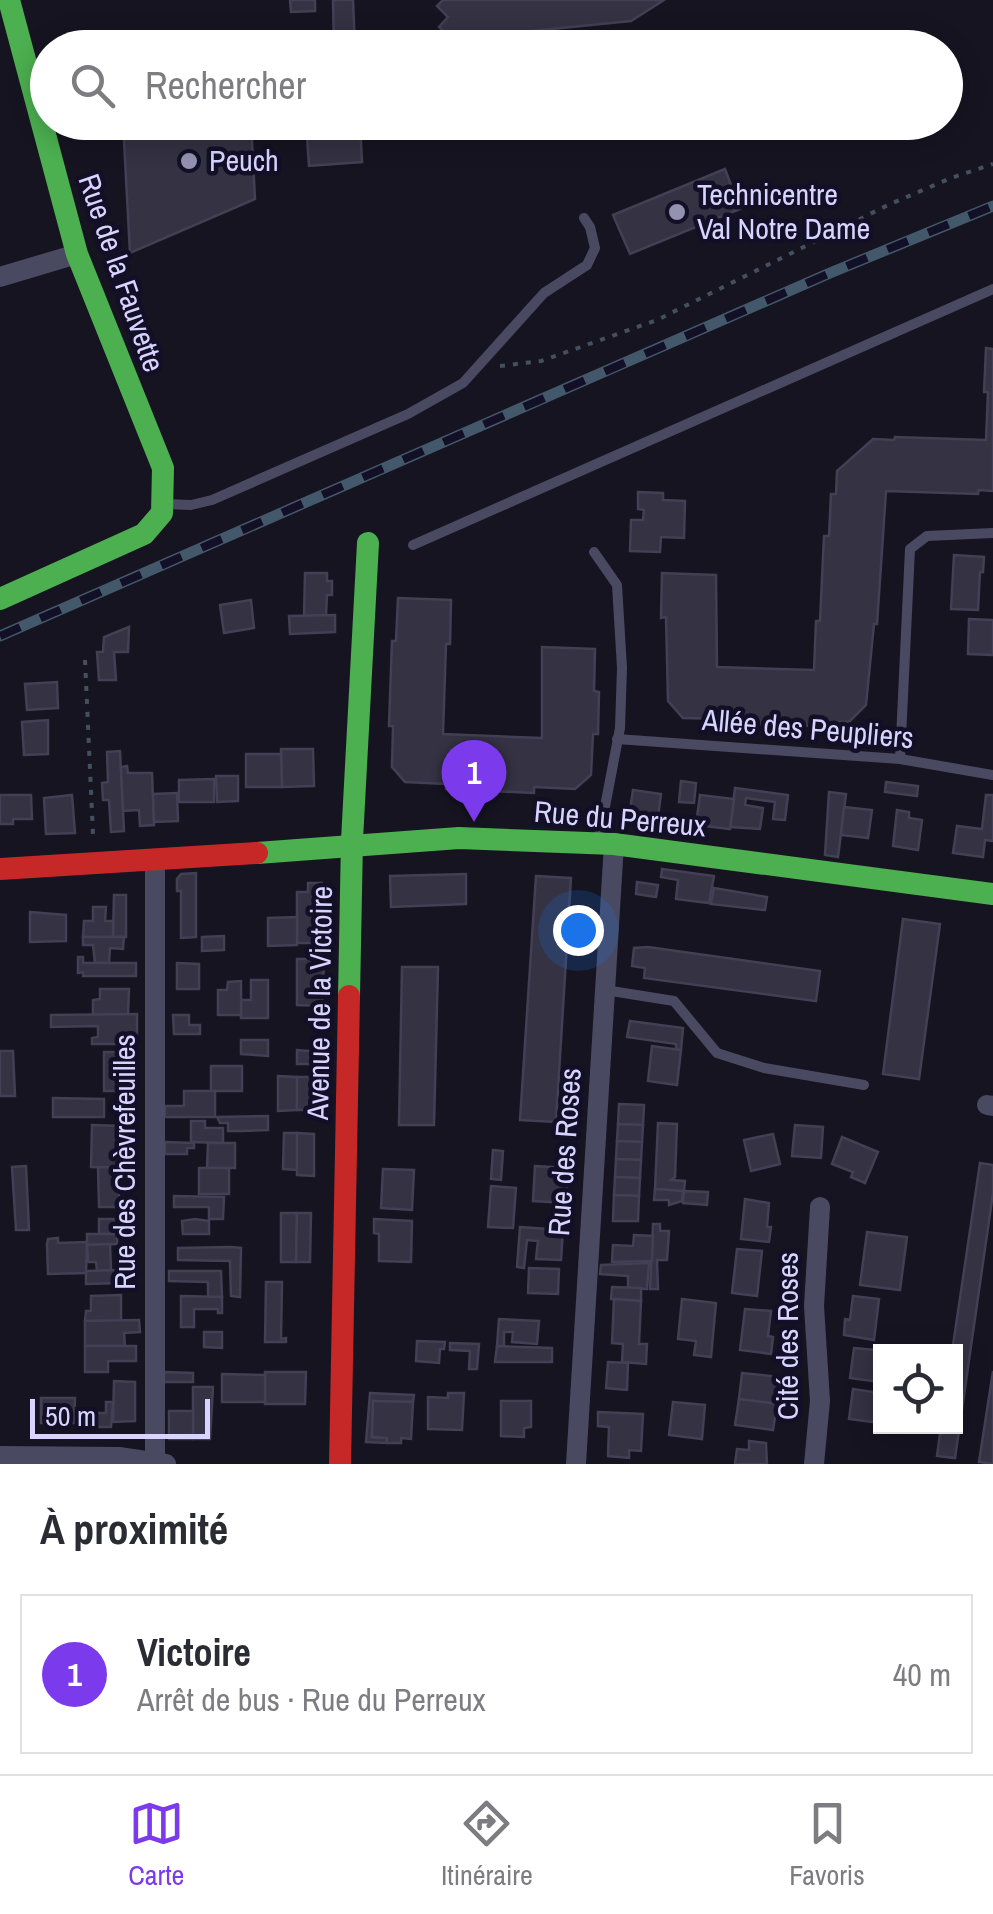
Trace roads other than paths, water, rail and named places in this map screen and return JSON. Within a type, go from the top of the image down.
[{"type":"street","name":"Rue de la Fauvette","points":[[9,0],[30,78]]},
{"type":"street","name":"Rue de la Fauvette","points":[[46,140],[77,254],[158,455],[164,504]]},
{"type":"street","points":[[0,278],[77,254]]},
{"type":"street","points":[[0,600],[144,534],[162,513],[164,504]]},
{"type":"street","name":"Avenue de la Victoire","points":[[340,1464],[352,844],[368,542]]},
{"type":"street","name":"Rue du Perreux","points":[[0,868],[155,861],[459,838],[606,844],[993,894]]},
{"type":"street","name":"Rue des Roses","points":[[576,1464],[605,990],[606,844]]},
{"type":"street","name":"Rue des Chèvrefeuilles","points":[[154,1463],[155,861]]},
{"type":"street","name":"Cité des Roses","points":[[814,1464],[820,1401],[814,1306],[820,1208]]},
{"type":"street","points":[[0,1456],[119,1457],[166,1464]]},
{"type":"lane","points":[[164,504],[192,505],[212,500],[438,400],[463,383],[544,293],[587,265],[596,248],[584,218]]},
{"type":"lane","points":[[413,544],[993,288]]},
{"type":"lane","points":[[900,758],[910,548],[927,536],[993,533]]},
{"type":"lane","points":[[594,552],[617,585],[622,668],[606,844]]},
{"type":"lane","name":"Allée des Peupliers","points":[[618,739],[900,758],[993,776]]},
{"type":"lane","points":[[605,990],[674,1001],[717,1053],[764,1068],[864,1085]]},
{"type":"railway","points":[[0,636],[830,273],[993,206]]},
{"type":"place","name":"Peuch","points":[[189,161]]},
{"type":"place","name":"Technicentre Val Notre Dame","points":[[677,212]]},
{"type":"place","name":"Victoire","points":[[474,822]]}]
